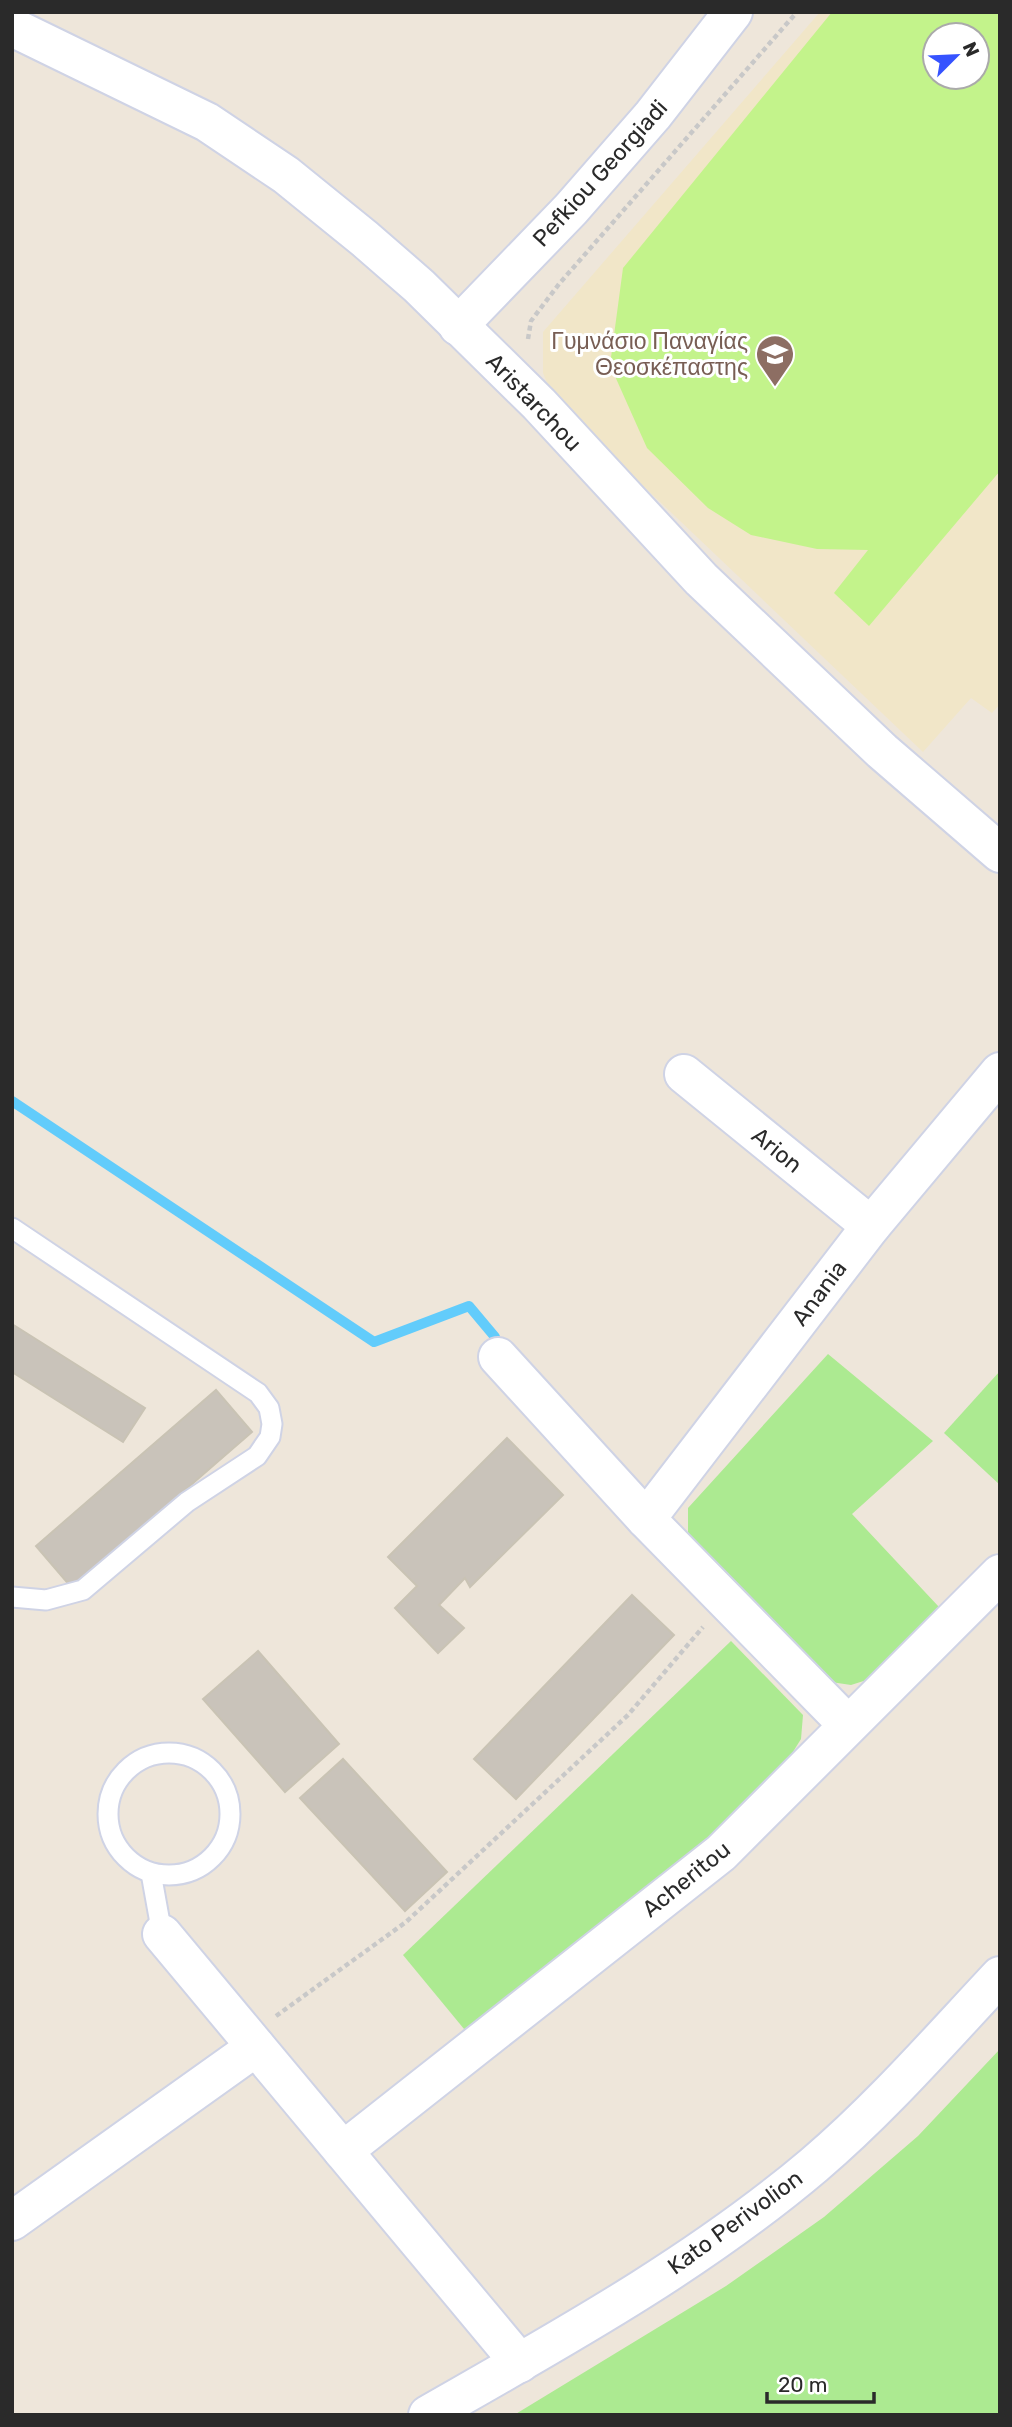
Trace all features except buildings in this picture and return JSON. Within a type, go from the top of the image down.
[{"type":"street","name":"Pefkiou Georgiadi","points":[[458,326],[571,209],[635,136],[733,12]]},
{"type":"street","name":"Aristarchou","points":[[12,27],[207,122],[275,167],[374,247],[419,286],[538,404],[701,579],[882,751],[1000,853]]},
{"type":"street","name":"Anania","points":[[646,1519],[871,1226],[1000,1072]]},
{"type":"street","name":"Arion","points":[[684,1074],[871,1226]]},
{"type":"street","points":[[498,1357],[646,1519],[848,1725]]},
{"type":"street","name":"Acheritou","points":[[343,2151],[721,1853],[1000,1574]]},
{"type":"street","points":[[162,1934],[520,2363]]},
{"type":"street","name":"Kato Perivolion","points":[[428,2415],[520,2363],[715,2241],[815,2164],[892,2091],[1000,1976]]},
{"type":"street","points":[[12,2221],[252,2042]]},
{"type":"lane","points":[[12,1228],[258,1394],[269,1408],[272,1424],[270,1437],[257,1456],[187,1502],[83,1590],[46,1600],[12,1597]]},
{"type":"lane","points":[[162,1753],[194,1758],[209,1767],[220,1779],[228,1795],[229,1828],[214,1857],[200,1867],[185,1873],[152,1873],[137,1866],[124,1855],[115,1841],[109,1825],[108,1809],[112,1793],[120,1777],[131,1766],[146,1758],[162,1753]]},
{"type":"lane","points":[[152,1873],[162,1934]]},
{"type":"path","points":[[529,348],[527,335],[531,321],[542,306],[796,12]]},
{"type":"path","points":[[252,2042],[406,1922],[628,1715],[725,1600]]},
{"type":"shaded area","name":"Γυμνάσιο Παναγίας Θεοσκέπαστης","points":[[820,12],[1000,12],[1000,704],[992,713],[971,698],[923,752],[555,402],[543,373],[543,332]]},
{"type":"green space","name":"Γυμνάσιο Παναγίας Θεοσκέπαστης","points":[[832,12],[1000,12],[1000,471],[869,626],[834,593],[868,550],[817,549],[751,535],[708,508],[647,448],[610,365],[623,268]]},
{"type":"green space","points":[[828,1354],[933,1441],[852,1514],[939,1607],[873,1678],[851,1685],[831,1682],[694,1547],[688,1533],[688,1508]]},
{"type":"green space","points":[[1000,1371],[1000,1485],[944,1433]]},
{"type":"green space","points":[[731,1641],[803,1715],[801,1739],[778,1776],[679,1867],[469,2035],[403,1955]]},
{"type":"green space","points":[[1000,2049],[1000,2415],[514,2415],[726,2286],[824,2217],[918,2136]]},
{"type":"waterway","points":[[12,1101],[374,1342],[469,1306],[495,1337],[497,1350]]},
{"type":"place","name":"Γυμνάσιο Παναγίας Θεοσκέπαστης","points":[[775,388]]}]
